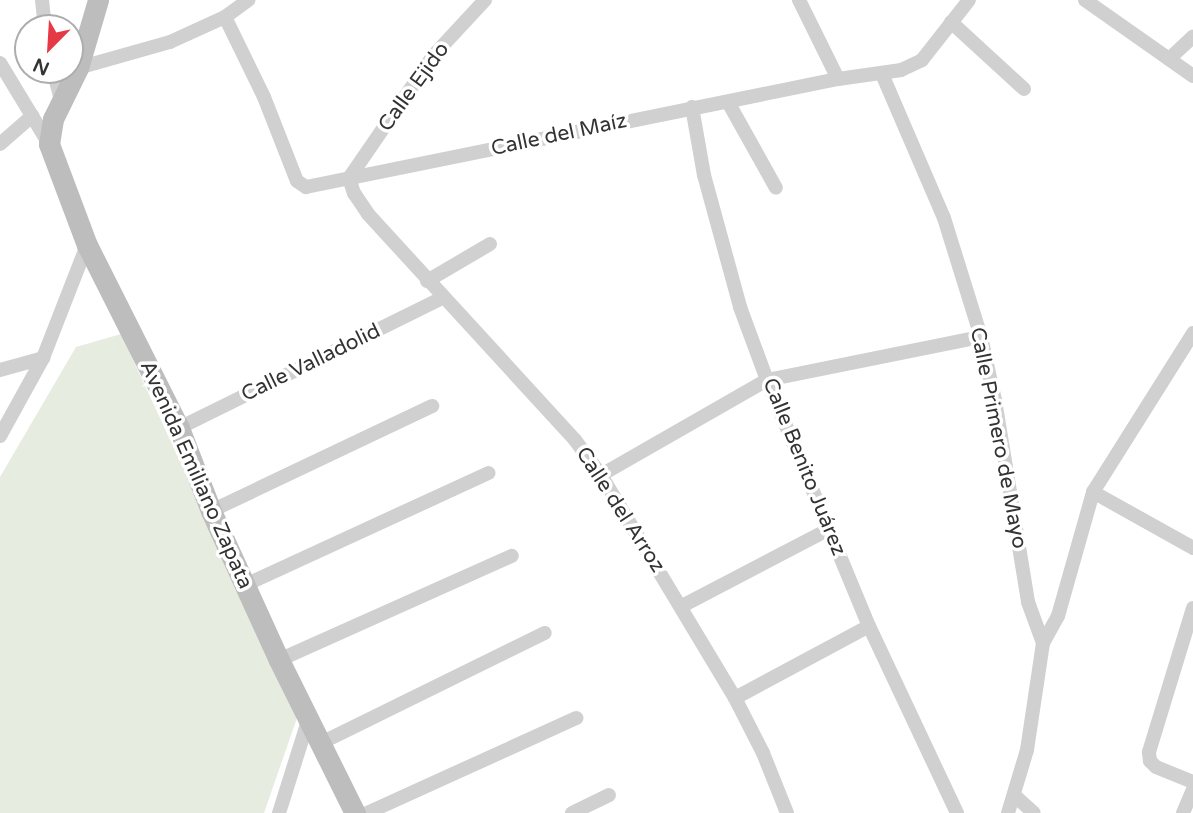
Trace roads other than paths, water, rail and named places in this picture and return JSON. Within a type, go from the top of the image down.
[{"type":"main road","points":[[84,48],[98,0]]},
{"type":"main road","points":[[49,144],[53,119],[69,84]]},
{"type":"main road","name":"Avenida Emiliano Zapata","points":[[49,144],[87,245],[179,428],[211,511],[279,660],[308,721],[323,742],[355,813]]},
{"type":"street","points":[[84,66],[170,42],[225,17],[248,0]]},
{"type":"street","name":"Calle Ejido","points":[[349,178],[433,56],[485,0]]},
{"type":"street","points":[[799,0],[838,79]]},
{"type":"street","name":"Calle del Maíz","points":[[225,17],[264,97],[297,181],[306,187],[692,107],[838,79],[901,70],[922,60],[969,0]]},
{"type":"street","points":[[1085,0],[1193,76]]},
{"type":"street","points":[[951,22],[1024,89]]},
{"type":"street","points":[[1170,59],[1193,37]]},
{"type":"street","name":"Avenida Emiliano Zapata","points":[[0,63],[49,144]]},
{"type":"street","name":"Calle Primero de Mayo","points":[[882,74],[944,218],[981,337],[995,400],[1028,603],[1043,643],[1027,750],[1008,813]]},
{"type":"street","points":[[57,84],[61,99]]},
{"type":"street","points":[[728,102],[776,188]]},
{"type":"street","name":"Calle Benito Juárez","points":[[692,107],[705,175],[740,307],[767,380],[869,626],[957,813]]},
{"type":"street","points":[[0,144],[32,116]]},
{"type":"street","name":"Calle del Arroz","points":[[349,178],[368,214],[442,298],[575,440],[601,475],[735,698],[763,753],[787,813]]},
{"type":"street","points":[[427,281],[490,244]]},
{"type":"street","points":[[0,436],[43,358],[87,245]]},
{"type":"street","name":"Calle Valladolid","points":[[179,428],[442,298]]},
{"type":"street","points":[[1043,643],[1058,616],[1093,492],[1193,333]]},
{"type":"street","points":[[601,475],[767,380],[981,337]]},
{"type":"street","points":[[0,370],[43,358]]},
{"type":"street","points":[[211,511],[432,406]]},
{"type":"street","points":[[245,585],[489,473]]},
{"type":"street","points":[[1093,492],[1193,548]]},
{"type":"street","points":[[682,606],[829,529]]},
{"type":"street","points":[[279,660],[512,556]]},
{"type":"street","points":[[1193,608],[1149,752],[1150,761],[1156,767],[1193,782]]},
{"type":"street","points":[[735,698],[869,626]]},
{"type":"street","points":[[323,742],[545,634]]},
{"type":"street","points":[[367,813],[576,718]]},
{"type":"street","points":[[279,813],[308,721]]},
{"type":"street","points":[[1183,813],[1193,790]]},
{"type":"street","points":[[572,813],[609,795]]},
{"type":"street","points":[[1015,796],[1034,813]]}]
